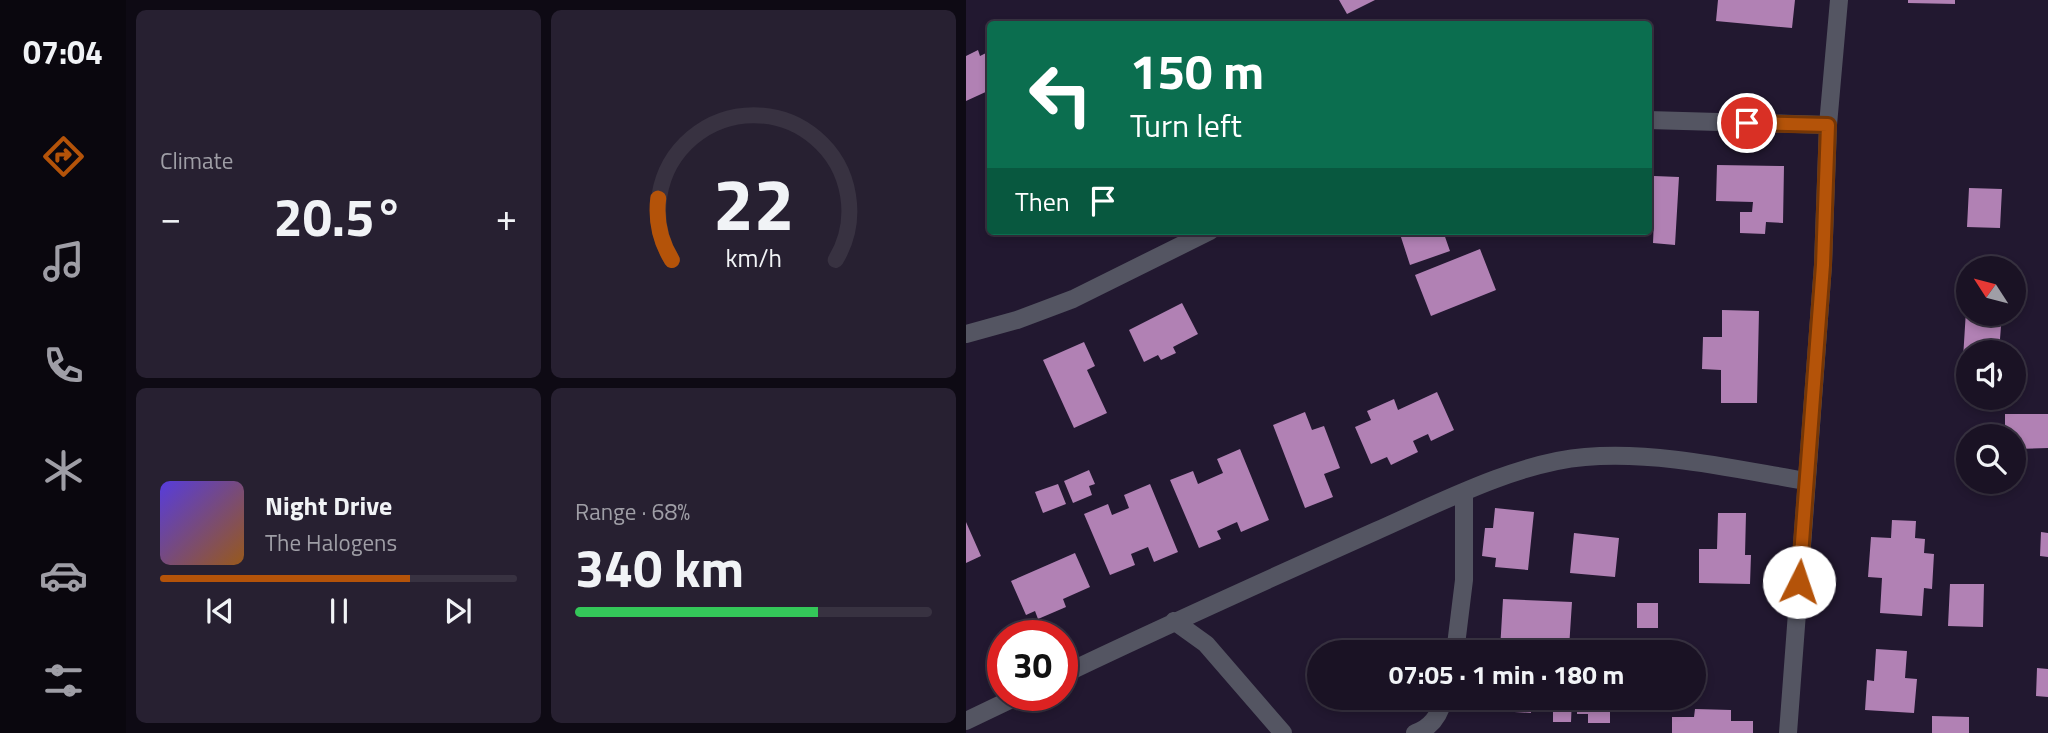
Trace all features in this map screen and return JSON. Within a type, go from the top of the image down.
[{"type":"street","points":[[1788,733],[1823,265],[1828,125],[1839,0]]},
{"type":"street","points":[[1652,120],[1828,125]]},
{"type":"street","points":[[966,334],[1017,320],[1073,299],[1202,235]]},
{"type":"street","points":[[1078,667],[1174,621],[1464,492],[1544,464],[1584,457],[1645,457],[1807,481]]},
{"type":"street","points":[[1458,640],[1464,580],[1464,492]]},
{"type":"street","points":[[1174,621],[1206,644],[1283,733]]},
{"type":"street","points":[[1415,733],[1422,731],[1440,710]]},
{"type":"street","points":[[966,721],[987,711]]},
{"type":"building","points":[[1339,0],[1375,0],[1347,14]]},
{"type":"building","points":[[1718,0],[1795,0],[1792,28],[1716,21]]},
{"type":"building","points":[[1908,0],[1955,0],[1955,4],[1908,3]]},
{"type":"building","points":[[978,50],[980,56],[987,52],[987,91],[966,101],[966,56]]},
{"type":"building","points":[[1717,165],[1784,166],[1783,223],[1766,222],[1765,234],[1740,233],[1740,212],[1752,212],[1753,202],[1716,201]]},
{"type":"building","points":[[1654,176],[1679,177],[1675,245],[1653,243]]},
{"type":"building","points":[[1969,188],[2002,189],[2000,228],[1967,227]]},
{"type":"building","points":[[1400,235],[1444,235],[1450,251],[1410,265]]},
{"type":"building","points":[[1480,249],[1496,290],[1431,316],[1415,275]]},
{"type":"building","points":[[1182,303],[1198,334],[1173,347],[1176,353],[1161,360],[1158,355],[1144,362],[1129,330]]},
{"type":"building","points":[[1722,310],[1759,311],[1757,403],[1721,403],[1721,370],[1702,369],[1703,337],[1722,337]]},
{"type":"building","points":[[1965,326],[2001,326],[2000,340],[1964,340]]},
{"type":"building","points":[[1084,342],[1095,366],[1087,370],[1107,413],[1074,428],[1043,360]]},
{"type":"building","points":[[1437,392],[1454,430],[1431,441],[1428,434],[1413,441],[1418,452],[1391,465],[1387,457],[1371,464],[1355,427],[1371,420],[1367,411],[1394,399],[1398,410]]},
{"type":"building","points":[[1305,412],[1312,430],[1324,426],[1340,468],[1324,474],[1333,497],[1305,508],[1273,425]]},
{"type":"building","points":[[2005,414],[2048,414],[2048,448],[2026,449],[2026,424],[2005,424]]},
{"type":"building","points":[[1240,449],[1269,520],[1241,532],[1237,522],[1217,531],[1221,539],[1199,548],[1170,480],[1193,471],[1198,484],[1223,473],[1217,459]]},
{"type":"building","points":[[1089,470],[1095,484],[1089,486],[1092,495],[1073,503],[1064,481]]},
{"type":"building","points":[[1058,484],[1066,504],[1043,513],[1035,492]]},
{"type":"building","points":[[1150,484],[1178,552],[1154,562],[1148,547],[1131,554],[1135,565],[1110,575],[1084,514],[1108,504],[1112,515],[1129,508],[1124,495]]},
{"type":"building","points":[[1495,508],[1534,512],[1528,570],[1495,567],[1496,558],[1482,556],[1485,528],[1493,528]]},
{"type":"building","points":[[1718,513],[1746,513],[1745,555],[1751,555],[1750,584],[1699,583],[1699,549],[1717,549]]},
{"type":"building","points":[[1892,520],[1916,521],[1915,538],[1925,539],[1924,553],[1934,554],[1932,589],[1924,588],[1922,616],[1880,613],[1882,578],[1868,577],[1871,537],[1891,538]]},
{"type":"building","points":[[966,522],[981,556],[966,563]]},
{"type":"building","points":[[2041,532],[2048,533],[2048,557],[2040,556]]},
{"type":"building","points":[[1574,533],[1619,538],[1615,577],[1570,573]]},
{"type":"building","points":[[1075,553],[1090,587],[1063,599],[1066,607],[1038,619],[1035,611],[1026,615],[1011,581]]},
{"type":"building","points":[[1950,584],[1984,584],[1983,627],[1948,626]]},
{"type":"building","points":[[1503,599],[1572,602],[1570,640],[1501,640]]},
{"type":"building","points":[[1637,603],[1658,603],[1658,628],[1637,628]]},
{"type":"building","points":[[1876,649],[1907,651],[1905,678],[1917,679],[1914,713],[1865,710],[1867,680],[1874,681]]},
{"type":"building","points":[[2037,668],[2048,669],[2048,697],[2036,696]]},
{"type":"building","points":[[1499,710],[1531,710],[1531,713]]},
{"type":"building","points":[[1572,710],[1571,722],[1553,722],[1553,711],[1538,711]]},
{"type":"building","points":[[1577,710],[1610,710],[1610,723],[1588,723],[1588,714],[1577,714]]},
{"type":"building","points":[[1695,710],[1731,710],[1731,721],[1753,721],[1753,733],[1672,733],[1672,717],[1694,717]]},
{"type":"building","points":[[1932,716],[1969,717],[1969,733],[1932,733]]},
{"type":"route","points":[[1747,123],[1828,125],[1823,265],[1799,582]]}]
